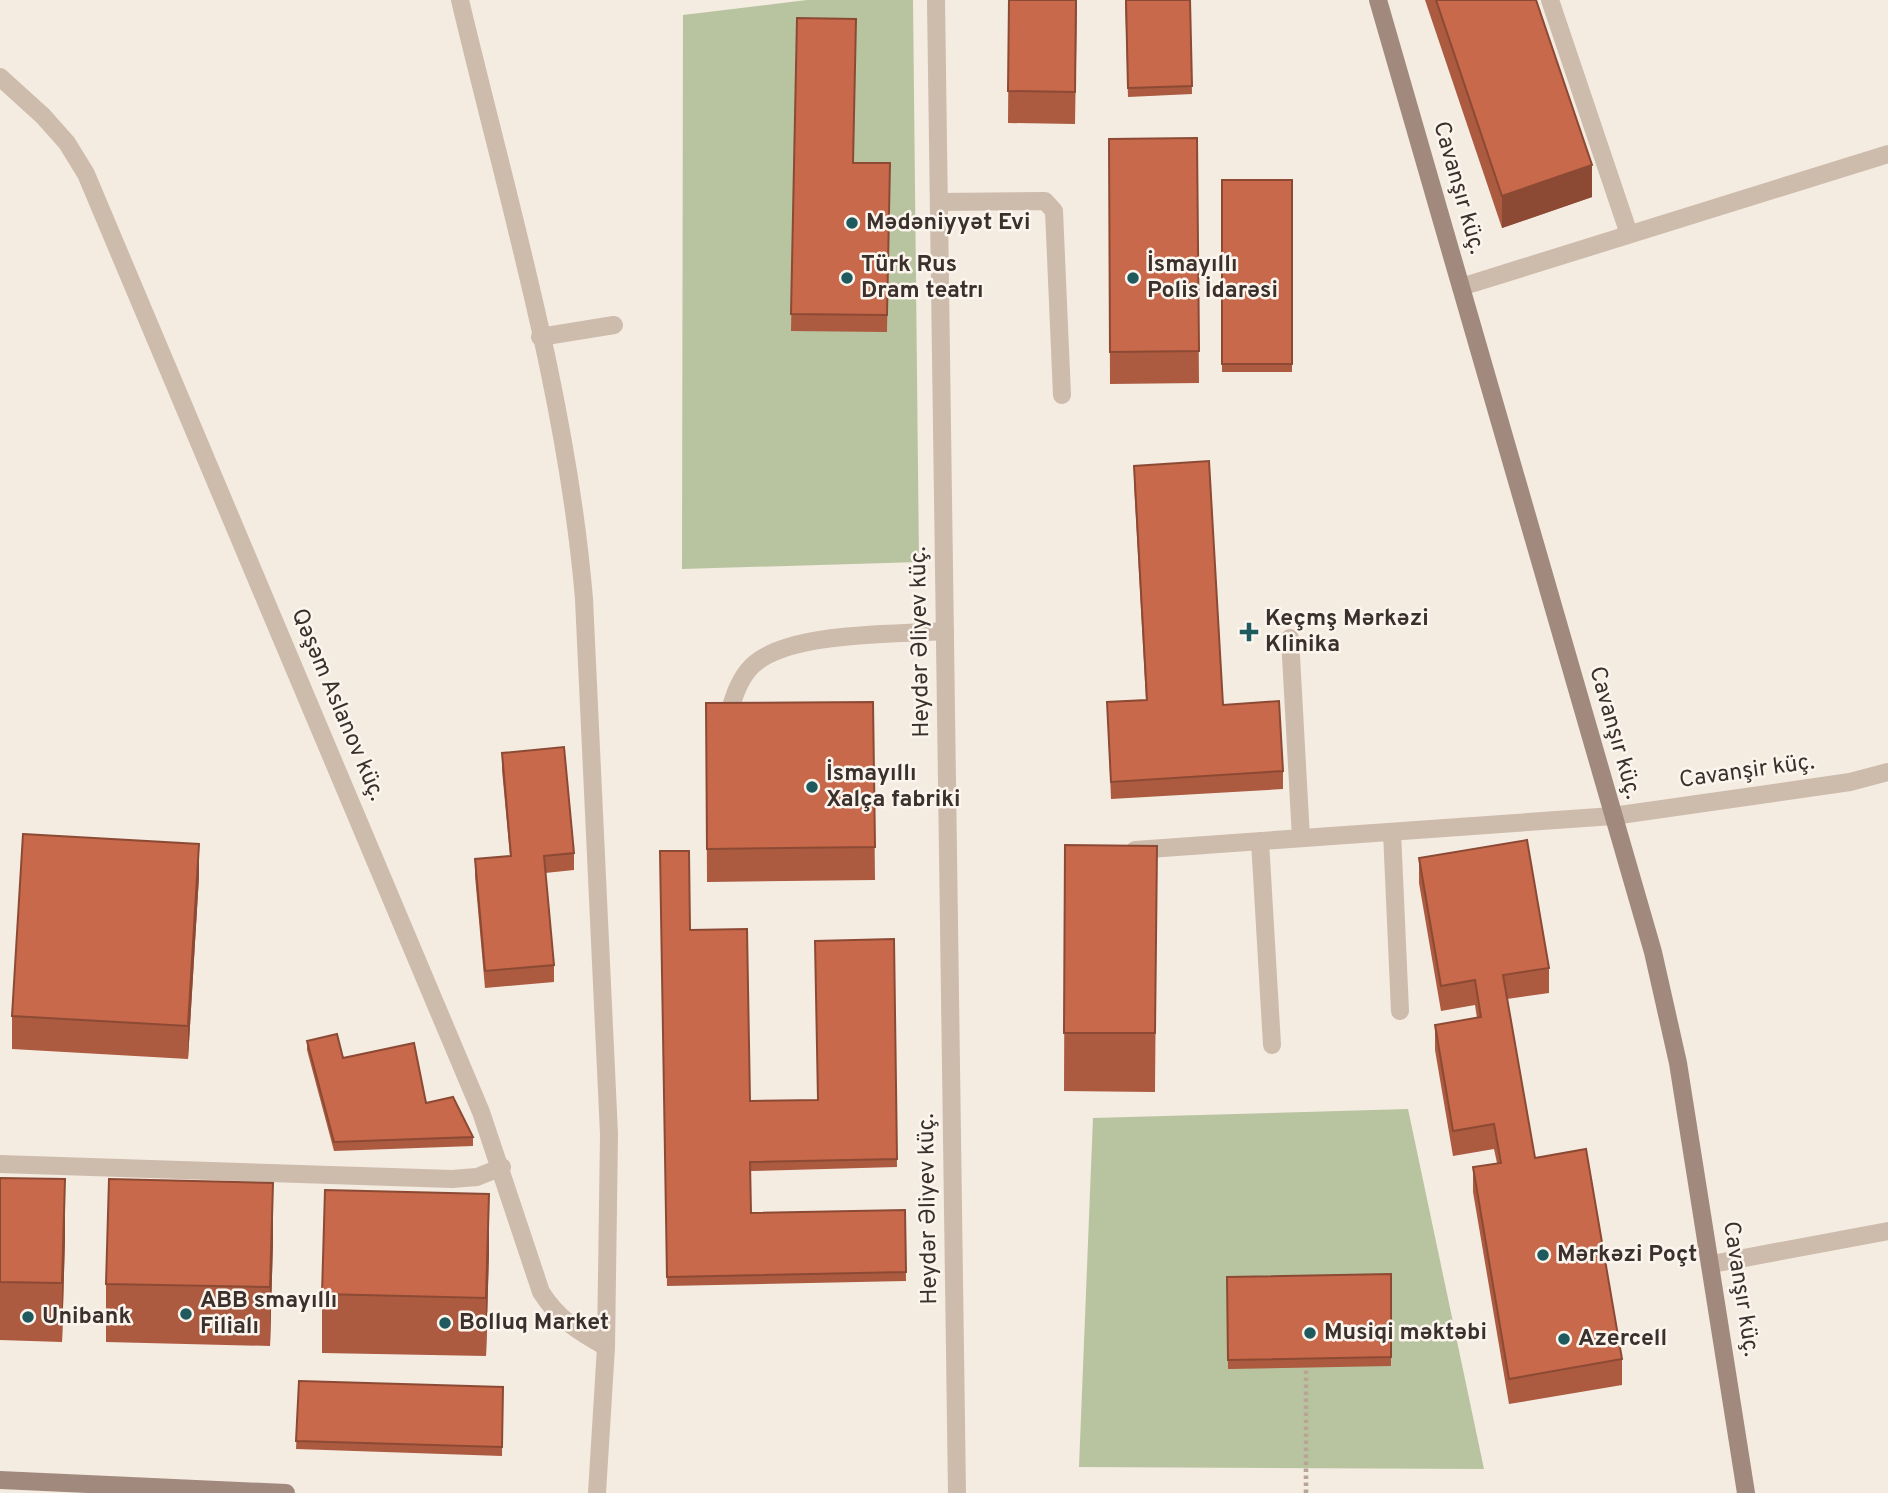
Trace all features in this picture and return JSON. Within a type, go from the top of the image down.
[{"type":"main road","name":"Cavanşır küç.","points":[[1378,0],[1653,951],[1678,1063],[1712,1264],[1746,1493]]},
{"type":"main road","points":[[0,1480],[286,1493]]},
{"type":"street","points":[[460,0],[540,337],[577,513],[584,599],[609,1134],[606,1347],[597,1493]]},
{"type":"street","name":"Heydər Əliyev küç.","points":[[936,0],[957,1493]]},
{"type":"street","points":[[1550,0],[1629,234]]},
{"type":"street","name":"Qəşəm Aslanov küç.","points":[[2,84],[43,116],[67,144],[86,174],[444,1021],[502,1167],[541,1292],[553,1310],[574,1329],[606,1347]]},
{"type":"street","points":[[1461,288],[1888,153]]},
{"type":"street","points":[[939,202],[1045,201],[1054,211],[1062,395]]},
{"type":"street","points":[[540,337],[614,325]]},
{"type":"street","points":[[727,719],[736,689],[752,666],[771,653],[800,642],[945,631]]},
{"type":"street","points":[[1290,638],[1301,838]]},
{"type":"street","name":"Cavanşir küç.","points":[[1113,852],[1613,816],[1850,782],[1888,772]]},
{"type":"street","points":[[1392,832],[1400,1011]]},
{"type":"street","points":[[1260,841],[1272,1045]]},
{"type":"street","points":[[0,1164],[452,1179],[477,1177],[502,1167]]},
{"type":"street","points":[[1712,1264],[1888,1231]]},
{"type":"path","points":[[1306,1368],[1306,1493]]},
{"type":"green space","points":[[807,0],[913,0],[919,562],[682,569],[683,15]]},
{"type":"green space","points":[[1408,1109],[1484,1469],[1079,1467],[1093,1118]]},
{"type":"building","points":[[1009,0],[1076,0],[1075,92],[1008,91]]},
{"type":"building","points":[[1126,0],[1190,0],[1192,86],[1128,88]]},
{"type":"building","points":[[1436,0],[1536,0],[1592,165],[1502,196]]},
{"type":"building","points":[[797,18],[856,19],[853,163],[890,163],[887,315],[791,314]]},
{"type":"building","points":[[1197,138],[1199,351],[1110,352],[1109,139]]},
{"type":"building","points":[[1222,180],[1292,180],[1292,364],[1222,364]]},
{"type":"building","points":[[1209,461],[1223,705],[1279,701],[1283,771],[1111,782],[1107,702],[1147,700],[1134,466]]},
{"type":"building","points":[[873,702],[875,847],[707,849],[706,703]]},
{"type":"building","points":[[564,747],[574,853],[544,856],[554,965],[485,971],[475,859],[511,856],[502,753]]},
{"type":"building","points":[[23,834],[199,844],[188,1026],[12,1016]]},
{"type":"building","points":[[1527,840],[1549,968],[1503,975],[1535,1158],[1586,1149],[1622,1359],[1509,1379],[1473,1167],[1501,1163],[1494,1124],[1453,1131],[1435,1025],[1481,1017],[1475,980],[1441,986],[1419,858]]},
{"type":"building","points":[[1065,845],[1157,846],[1155,1033],[1064,1033]]},
{"type":"building","points":[[660,851],[689,851],[690,930],[747,929],[750,1101],[818,1100],[815,941],[894,939],[897,1159],[750,1162],[751,1213],[905,1210],[906,1272],[667,1277]]},
{"type":"building","points":[[337,1034],[343,1058],[414,1043],[426,1103],[453,1097],[473,1137],[334,1142],[307,1041]]},
{"type":"building","points":[[0,1178],[65,1179],[62,1283],[0,1282]]},
{"type":"building","points":[[109,1179],[273,1183],[270,1287],[106,1284]]},
{"type":"building","points":[[325,1190],[489,1194],[486,1298],[322,1294]]},
{"type":"building","points":[[1391,1274],[1391,1357],[1228,1360],[1227,1277]]},
{"type":"building","points":[[299,1381],[503,1387],[502,1447],[296,1441]]},
{"type":"place","name":"Mədəniyyət Evi","points":[[852,223]]},
{"type":"place","name":"Türk Rus Dram teatrı","points":[[847,278]]},
{"type":"place","name":"İsmayıllı Polis İdarəsi","points":[[1133,278]]},
{"type":"place","name":"Keçmş Mərkəzi Klinika","points":[[1249,632]]},
{"type":"place","name":"İsmayıllı Xalça fabriki","points":[[812,787]]},
{"type":"place","name":"Mərkəzi Poçt","points":[[1543,1255]]},
{"type":"place","name":"ABB smayıllı Filialı","points":[[186,1314]]},
{"type":"place","name":"Unibank","points":[[28,1317]]},
{"type":"place","name":"Bolluq Market","points":[[445,1323]]},
{"type":"place","name":"Musiqi məktəbi","points":[[1310,1333]]},
{"type":"place","name":"Azercell","points":[[1564,1339]]}]
